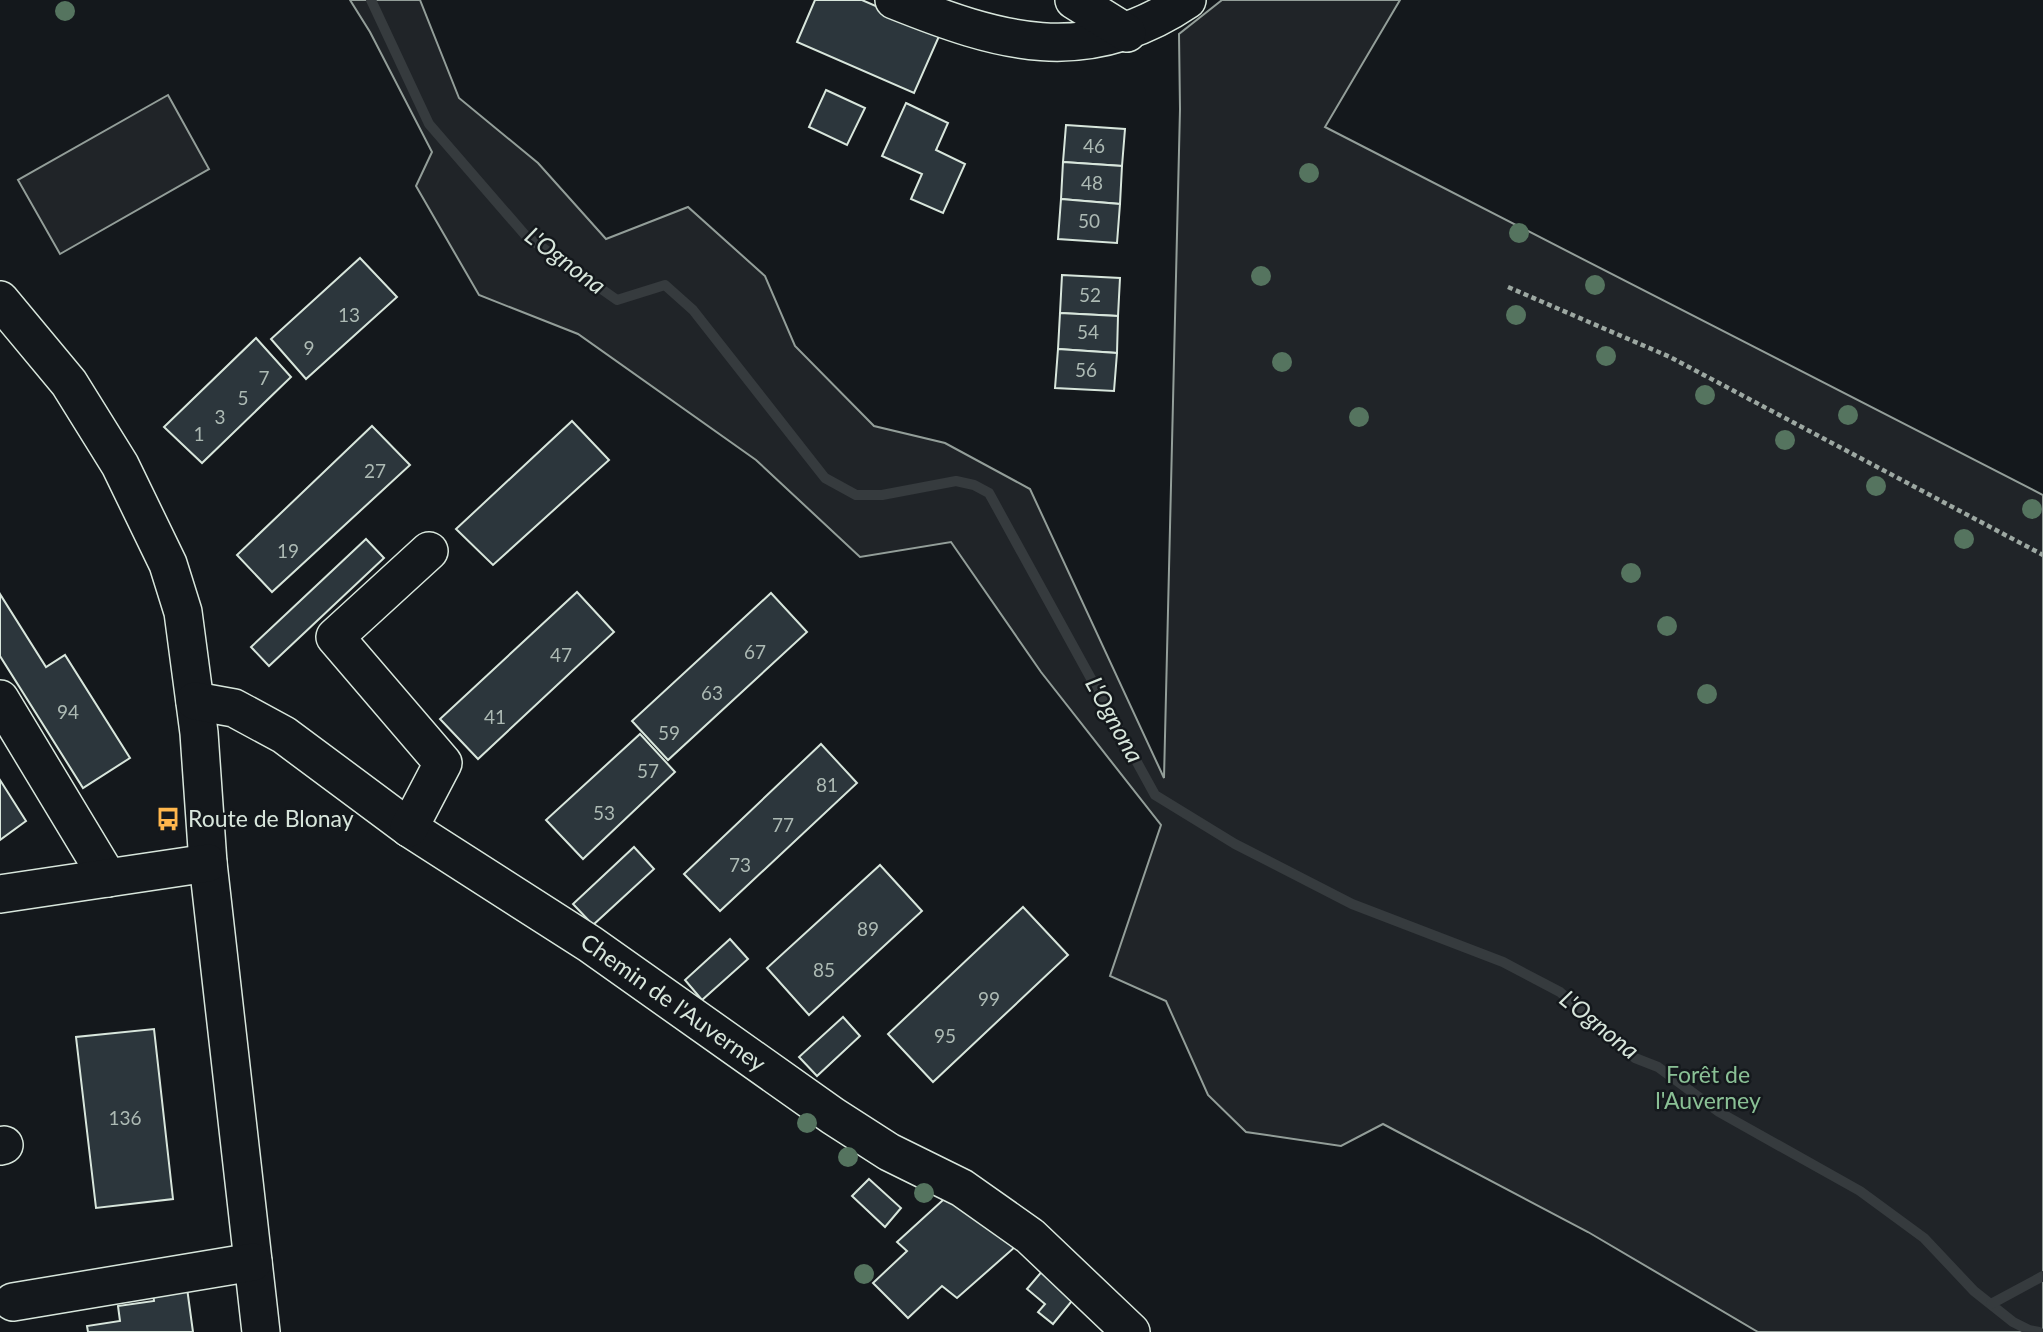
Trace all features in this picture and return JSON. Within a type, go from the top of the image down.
[{"type":"street","points":[[894,0],[942,19],[1013,39],[1079,43],[1140,26],[1187,0]]},
{"type":"street","points":[[1074,0],[1140,26]]},
{"type":"street","points":[[0,300],[69,383],[120,465],[168,564],[183,612],[195,701],[208,863],[261,1332]]},
{"type":"street","points":[[409,828],[443,762],[335,638],[429,551]]},
{"type":"street","points":[[0,699],[108,878]]},
{"type":"street","name":"Chemin de l'Auverney","points":[[195,701],[234,708],[300,745],[409,828],[590,944],[844,1123],[889,1152],[962,1188],[1030,1236],[1131,1332]]},
{"type":"street","points":[[0,894],[208,863]]},
{"type":"street","points":[[13,1302],[253,1262]]},
{"type":"path","points":[[1508,287],[1670,357],[2043,555]]},
{"type":"green space","name":"Forêt de l'Auverney","points":[[350,0],[420,0],[459,98],[538,163],[606,239],[688,207],[765,276],[795,346],[874,426],[945,443],[1030,489],[1164,778],[1180,109],[1179,34],[1222,0],[1400,0],[1325,127],[2043,495],[2043,1332],[1758,1332],[1588,1232],[1383,1124],[1341,1146],[1246,1132],[1208,1095],[1166,1001],[1110,976],[1161,825],[1041,672],[951,542],[860,557],[756,460],[578,334],[479,295],[416,186],[432,152],[370,32]]},
{"type":"green space","points":[[168,95],[209,169],[60,254],[18,180]]},
{"type":"building","points":[[815,0],[862,0],[940,34],[914,93],[797,42]]},
{"type":"building","points":[[826,90],[865,108],[847,145],[809,127]]},
{"type":"building","points":[[906,103],[948,123],[936,150],[965,164],[943,213],[911,199],[922,174],[882,156]]},
{"type":"building","points":[[1066,125],[1125,129],[1122,166],[1063,162]]},
{"type":"building","points":[[1063,162],[1122,166],[1120,204],[1061,199]]},
{"type":"building","points":[[1061,199],[1120,204],[1117,243],[1058,239]]},
{"type":"building","points":[[360,258],[397,297],[306,379],[271,339]]},
{"type":"building","points":[[1062,275],[1120,278],[1118,316],[1060,313]]},
{"type":"building","points":[[1060,313],[1118,316],[1117,353],[1058,349]]},
{"type":"building","points":[[256,338],[291,377],[202,463],[164,427]]},
{"type":"building","points":[[1058,349],[1117,353],[1114,391],[1055,388]]},
{"type":"building","points":[[572,421],[609,460],[493,565],[456,529]]},
{"type":"building","points":[[372,426],[410,465],[272,592],[237,555]]},
{"type":"building","points":[[366,539],[384,558],[269,666],[251,647]]},
{"type":"building","points":[[577,592],[614,632],[478,759],[440,719]]},
{"type":"building","points":[[771,593],[807,632],[668,760],[632,721]]},
{"type":"building","points":[[0,594],[46,667],[65,655],[130,758],[83,788],[0,656]]},
{"type":"building","points":[[640,734],[675,772],[583,859],[546,820]]},
{"type":"building","points":[[821,744],[857,783],[720,911],[684,874]]},
{"type":"building","points":[[0,780],[26,821],[0,840]]},
{"type":"building","points":[[634,847],[654,869],[593,925],[573,904]]},
{"type":"building","points":[[880,865],[922,911],[809,1015],[767,968]]},
{"type":"building","points":[[1023,907],[1068,955],[933,1082],[888,1034]]},
{"type":"building","points":[[730,939],[748,959],[702,1000],[685,980]]},
{"type":"building","points":[[843,1017],[860,1036],[817,1076],[799,1057]]},
{"type":"building","points":[[154,1029],[173,1199],[96,1208],[76,1037]]},
{"type":"building","points":[[869,1179],[901,1208],[885,1227],[852,1196]]},
{"type":"building","points":[[954,1190],[1024,1239],[957,1298],[942,1286],[908,1318],[873,1283],[907,1251],[897,1242]]},
{"type":"building","points":[[1044,1269],[1076,1296],[1053,1324],[1038,1312],[1045,1304],[1027,1289]]},
{"type":"building","points":[[187,1288],[193,1332],[88,1332],[87,1326],[120,1321],[118,1306],[154,1301],[153,1293]]},
{"type":"waterway","name":"L'Ognona","points":[[371,0],[429,124],[526,236],[617,300],[665,285],[693,310],[825,478],[856,495],[882,495],[956,481],[974,485],[989,493],[1155,795],[1235,844],[1352,904],[1503,962],[1560,992],[1635,1058],[1658,1067],[1719,1112],[1860,1191],[1924,1238],[1974,1291],[2013,1322],[2039,1332]]},
{"type":"waterway","points":[[1991,1304],[2043,1276]]},
{"type":"place","name":"Route de Blonay","points":[[168,819]]}]
